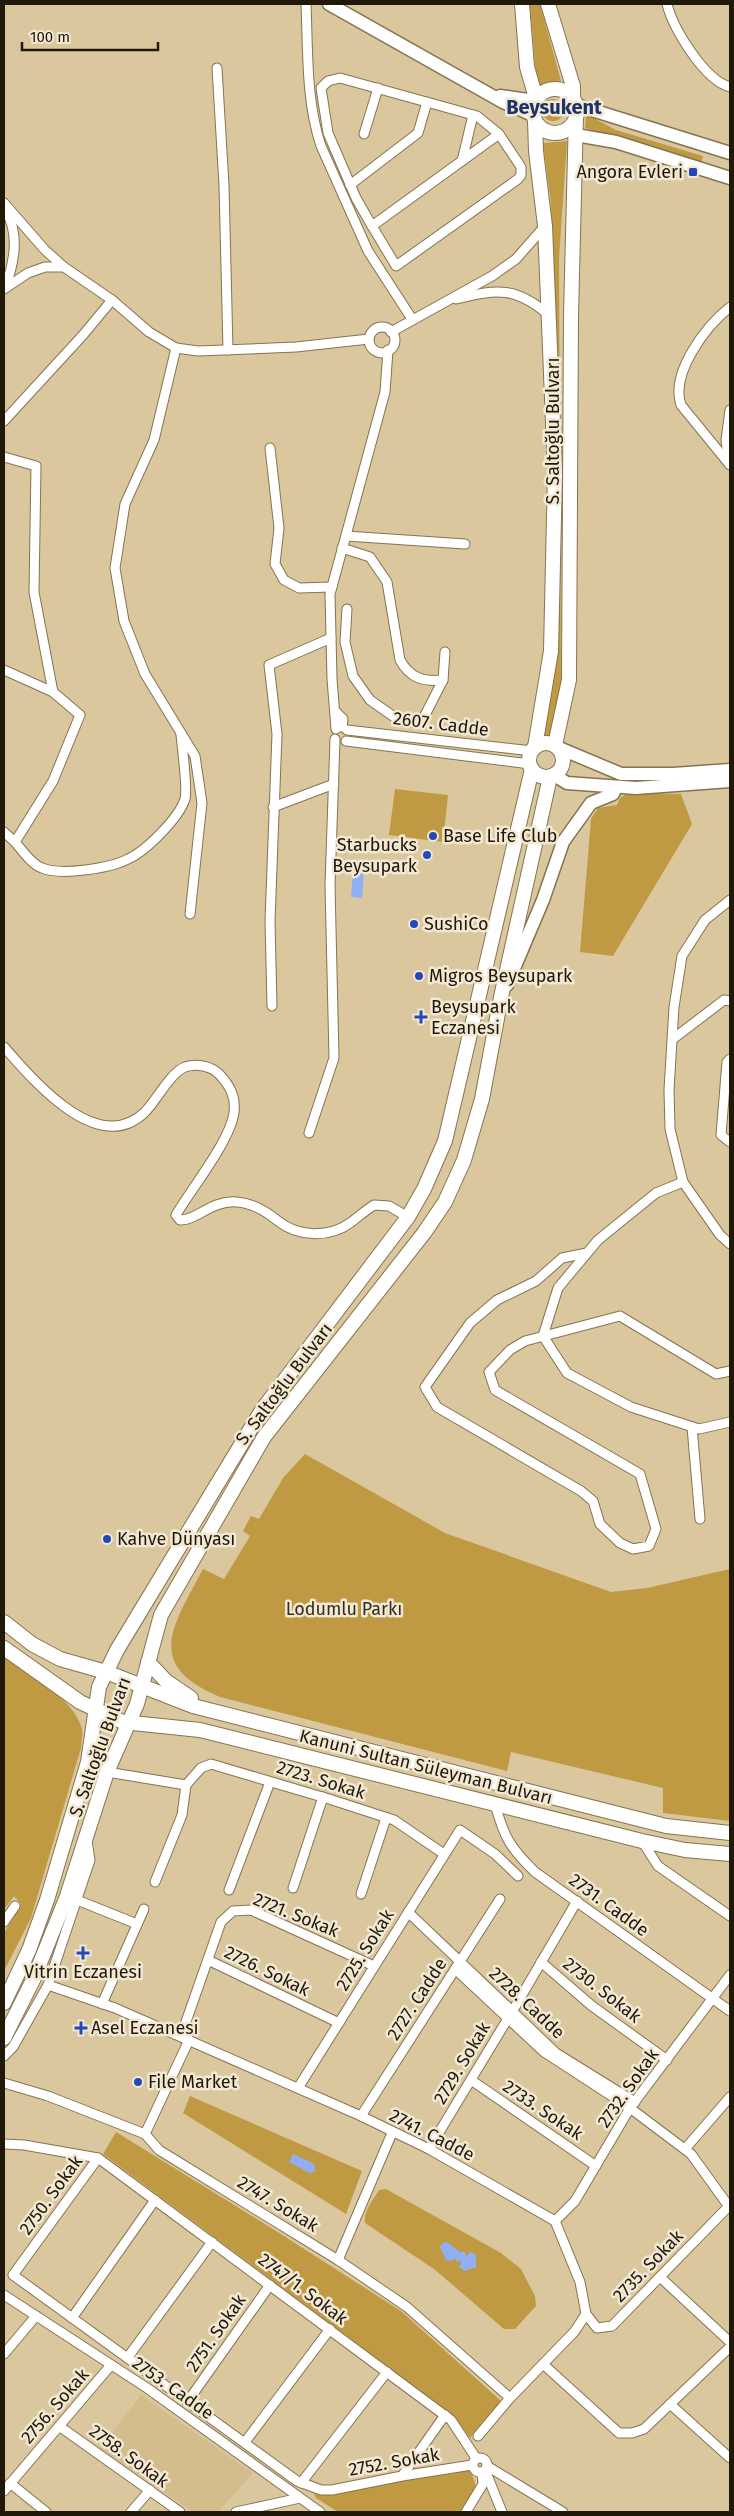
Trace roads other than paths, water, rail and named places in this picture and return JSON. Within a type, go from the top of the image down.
[{"type":"main road","name":"S. Saltoğlu Bulvarı","points":[[4,2003],[29,1950],[58,1867],[88,1762],[99,1687],[106,1672],[143,1605],[262,1410],[408,1217],[446,1141],[532,758],[551,651],[555,472],[550,316],[545,226],[536,151],[535,109],[527,67],[522,4]]},
{"type":"main road","name":"S. Saltoğlu Bulvarı","points":[[4,2038],[46,1949],[87,1839],[107,1772],[130,1724],[143,1687],[161,1615],[264,1437],[424,1233],[445,1202],[464,1160],[479,1108],[501,996],[552,776],[562,765],[562,753],[557,747],[569,680],[572,295],[576,135],[573,86],[548,4]]},
{"type":"main road","points":[[554,89],[565,91],[575,106],[570,127],[556,133],[545,131],[535,109],[544,91],[554,89]]},
{"type":"main road","points":[[552,776],[540,776],[532,758],[545,742],[557,747]]},
{"type":"main road","name":"Kanuni Sultan Süleyman Bulvarı","points":[[4,1622],[50,1655],[79,1666],[106,1672],[211,1711],[666,1826],[730,1833]]},
{"type":"main road","name":"Kanuni Sultan Süleyman Bulvarı","points":[[4,1648],[95,1711],[130,1724],[200,1730],[642,1841],[685,1850],[730,1854]]},
{"type":"main road","points":[[148,1662],[178,1691],[211,1711]]},
{"type":"street","points":[[306,4],[310,86],[316,132],[327,162],[368,251],[412,319]]},
{"type":"street","points":[[329,4],[493,96],[535,109]]},
{"type":"street","points":[[667,4],[671,20],[686,43],[713,78],[730,86]]},
{"type":"street","points":[[217,68],[224,185],[228,350]]},
{"type":"street","points":[[310,86],[322,86],[328,81],[340,78],[473,115],[499,134],[521,167],[521,175],[396,266],[350,185],[328,133],[322,86]]},
{"type":"street","points":[[364,134],[378,88]]},
{"type":"street","points":[[350,185],[418,133],[427,102]]},
{"type":"street","points":[[575,106],[730,153]]},
{"type":"street","points":[[462,161],[473,115]]},
{"type":"street","points":[[372,226],[499,134]]},
{"type":"street","points":[[576,135],[610,141],[730,178]]},
{"type":"street","points":[[4,203],[45,250],[64,267],[112,300],[149,332],[176,348],[228,350],[296,347],[369,339]]},
{"type":"street","points":[[4,207],[13,224],[15,238],[11,271],[4,289]]},
{"type":"street","points":[[392,332],[516,259],[545,226]]},
{"type":"street","points":[[4,289],[28,273],[45,268],[64,267]]},
{"type":"street","points":[[446,301],[491,291],[507,291],[522,296],[550,316]]},
{"type":"street","points":[[4,421],[83,335],[112,300]]},
{"type":"street","points":[[730,306],[719,316],[689,356],[680,376],[677,394],[681,405],[730,465]]},
{"type":"street","points":[[384,327],[392,332],[394,344],[388,350],[381,352],[374,350],[369,339],[376,328],[384,327]]},
{"type":"street","points":[[176,348],[154,440],[125,504],[115,568],[124,621],[145,674],[195,756],[202,803],[190,914]]},
{"type":"street","points":[[309,1133],[334,1058],[330,886],[334,784],[336,756],[341,741],[349,737],[342,729],[343,719],[336,712],[332,679],[330,594],[385,392],[388,350]]},
{"type":"street","points":[[730,410],[726,440],[730,465]]},
{"type":"street","points":[[270,448],[279,528],[275,564],[284,580],[299,588],[332,587]]},
{"type":"street","points":[[4,456],[36,466],[34,592],[53,692]]},
{"type":"street","points":[[346,536],[465,544]]},
{"type":"street","points":[[342,548],[370,558],[387,582],[400,660],[406,671],[421,680],[443,680]]},
{"type":"street","points":[[347,609],[345,642],[353,676],[370,700],[400,721],[421,723],[443,680],[445,652]]},
{"type":"street","points":[[272,1006],[270,921],[277,734],[269,665],[331,638]]},
{"type":"street","points":[[4,670],[53,692],[80,715],[53,781],[15,842]]},
{"type":"street","points":[[341,741],[334,735],[342,729]]},
{"type":"street","name":"2607. Cadde","points":[[342,729],[458,742],[532,758]]},
{"type":"street","points":[[4,832],[31,861],[42,868],[56,871],[103,866],[128,859],[162,834],[186,799],[181,733]]},
{"type":"street","name":"2607. Cadde","points":[[341,741],[457,755],[532,758]]},
{"type":"street","points":[[457,755],[458,742]]},
{"type":"street","points":[[557,747],[621,774],[730,770]]},
{"type":"street","points":[[552,776],[566,783],[636,788],[730,781]]},
{"type":"street","points":[[273,807],[334,784]]},
{"type":"street","points":[[501,996],[522,953],[563,842],[591,803],[613,794],[616,787]]},
{"type":"street","points":[[730,900],[705,920],[682,956],[677,979],[669,1090],[670,1128],[683,1182],[720,1235],[730,1244]]},
{"type":"street","points":[[673,1039],[724,1000],[730,1000]]},
{"type":"street","points":[[4,1047],[60,1105],[84,1120],[108,1126],[129,1124],[144,1113],[172,1077],[185,1067],[198,1064],[219,1073],[231,1089],[234,1113],[228,1132],[176,1215],[180,1220],[188,1219],[215,1204],[235,1202],[248,1203],[271,1216],[290,1230],[309,1233],[327,1234],[349,1224],[374,1205],[389,1206],[408,1217]]},
{"type":"street","points":[[730,1059],[726,1062],[721,1135],[730,1142]]},
{"type":"street","points":[[543,1336],[558,1288],[587,1252],[598,1240],[656,1193],[683,1182]]},
{"type":"street","points":[[587,1252],[562,1258],[536,1280],[497,1300],[470,1323],[425,1387],[437,1407],[587,1496],[593,1501],[600,1524],[620,1543],[633,1549],[649,1546],[656,1529],[640,1474],[495,1390],[489,1372],[510,1350],[543,1336],[620,1316],[716,1374],[730,1371]]},
{"type":"street","points":[[543,1336],[567,1373],[631,1407],[699,1429],[730,1422]]},
{"type":"street","points":[[692,1427],[700,1519]]},
{"type":"street","name":"2723. Sokak","points":[[186,1786],[201,1768],[211,1764],[394,1820],[444,1854]]},
{"type":"street","points":[[107,1772],[186,1786],[182,1816],[155,1882]]},
{"type":"street","points":[[229,1890],[270,1782]]},
{"type":"street","points":[[293,1888],[323,1797]]},
{"type":"street","name":"2731. Cadde","points":[[495,1804],[502,1831],[514,1852],[535,1872],[730,2011]]},
{"type":"street","points":[[361,1894],[386,1818]]},
{"type":"street","name":"2725. Sokak","points":[[298,2088],[460,1830],[495,1854],[518,1876]]},
{"type":"street","points":[[4,2056],[13,2047],[48,1985],[90,1860],[87,1839]]},
{"type":"street","points":[[642,1841],[658,1866],[730,1916]]},
{"type":"street","name":"2727. Cadde","points":[[361,2116],[500,1899]]},
{"type":"street","points":[[77,1900],[138,1924]]},
{"type":"street","name":"2729. Sokak","points":[[429,2149],[577,1901]]},
{"type":"street","points":[[4,1922],[15,1906]]},
{"type":"street","points":[[102,2004],[144,1909]]},
{"type":"street","name":"2721. Sokak","points":[[208,1960],[220,1922],[233,1911],[251,1910],[374,1966]]},
{"type":"street","name":"2728. Cadde","points":[[408,1912],[458,1966],[557,2061],[633,2105],[691,2154],[730,2206]]},
{"type":"street","points":[[145,2134],[185,2038],[208,1960]]},
{"type":"street","name":"2726. Sokak","points":[[208,1960],[339,2023]]},
{"type":"street","name":"2730. Sokak","points":[[541,1962],[592,2006],[667,2060]]},
{"type":"street","name":"2732. Sokak","points":[[555,2221],[575,2201],[633,2105],[730,1975]]},
{"type":"street","name":"2741. Cadde","points":[[48,1985],[102,2004],[185,2038],[361,2116],[392,2133],[429,2149],[555,2221]]},
{"type":"street","name":"2733. Sokak","points":[[471,2080],[596,2166]]},
{"type":"street","name":"2747. Sokak","points":[[4,2083],[48,2096],[145,2134],[159,2150],[338,2260],[407,2307],[510,2398]]},
{"type":"street","points":[[685,2149],[730,2097]]},
{"type":"street","points":[[338,2260],[392,2133]]},
{"type":"street","points":[[4,2144],[24,2145],[98,2158]]},
{"type":"street","name":"2747/1. Sokak","points":[[98,2158],[445,2415],[451,2420],[474,2462]]},
{"type":"street","name":"2750. Sokak","points":[[72,2318],[13,2275],[98,2158]]},
{"type":"street","points":[[155,2200],[72,2318],[301,2483],[387,2372]]},
{"type":"street","name":"2735. Sokak","points":[[586,2314],[598,2328],[612,2326],[730,2206]]},
{"type":"street","points":[[478,2436],[510,2398],[575,2331],[586,2314],[580,2282],[555,2221]]},
{"type":"street","points":[[128,2357],[212,2242]]},
{"type":"street","points":[[660,2277],[730,2342]]},
{"type":"street","name":"2751. Sokak","points":[[188,2401],[270,2285]]},
{"type":"street","name":"2753. Cadde","points":[[4,2295],[111,2365],[320,2512]]},
{"type":"street","points":[[4,2354],[36,2316]]},
{"type":"street","points":[[245,2442],[330,2329]]},
{"type":"street","points":[[543,2364],[619,2433],[632,2433],[644,2429],[730,2347]]},
{"type":"street","name":"2756. Sokak","points":[[4,2491],[111,2365]]},
{"type":"street","points":[[670,2404],[730,2458]]},
{"type":"street","points":[[402,2476],[445,2415]]},
{"type":"street","name":"2758. Sokak","points":[[59,2426],[180,2512]]},
{"type":"street","points":[[466,2512],[483,2484],[484,2459],[474,2462]]},
{"type":"street","name":"2752. Sokak","points":[[301,2483],[321,2490],[474,2462]]},
{"type":"street","points":[[485,2469],[502,2512]]},
{"type":"street","points":[[485,2469],[563,2512]]},
{"type":"street","points":[[10,2483],[46,2512]]},
{"type":"street","points":[[131,2512],[150,2490]]},
{"type":"street","points":[[236,2512],[300,2498]]},
{"type":"water","points":[[353,871],[364,872],[362,898],[351,897]]},
{"type":"water","points":[[293,2154],[314,2164],[315,2171],[310,2173],[289,2162]]},
{"type":"water","points":[[447,2242],[461,2253],[463,2251],[466,2253],[466,2257],[470,2252],[476,2255],[476,2267],[465,2271],[459,2267],[462,2262],[456,2261],[456,2258],[451,2261],[446,2260],[440,2247],[443,2243]]},
{"type":"place","name":"Angora Evleri","points":[[693,172]]},
{"type":"place","name":"Base Life Club","points":[[433,836]]},
{"type":"place","name":"Starbucks Beysupark","points":[[427,855]]},
{"type":"place","name":"SushiCo","points":[[414,924]]},
{"type":"place","name":"Migros Beysupark","points":[[419,976]]},
{"type":"place","name":"Beysupark Eczanesi","points":[[421,1017]]},
{"type":"place","name":"Kahve Dünyası","points":[[107,1539]]},
{"type":"place","name":"Vitrin Eczanesi","points":[[83,1953]]},
{"type":"place","name":"Asel Eczanesi","points":[[81,2028]]},
{"type":"place","name":"File Market","points":[[138,2082]]},
{"type":"district","name":"Beysukent","points":[[554,107]]},
{"type":"park label","name":"Lodumlu Parkı","points":[[344,1609]]}]
